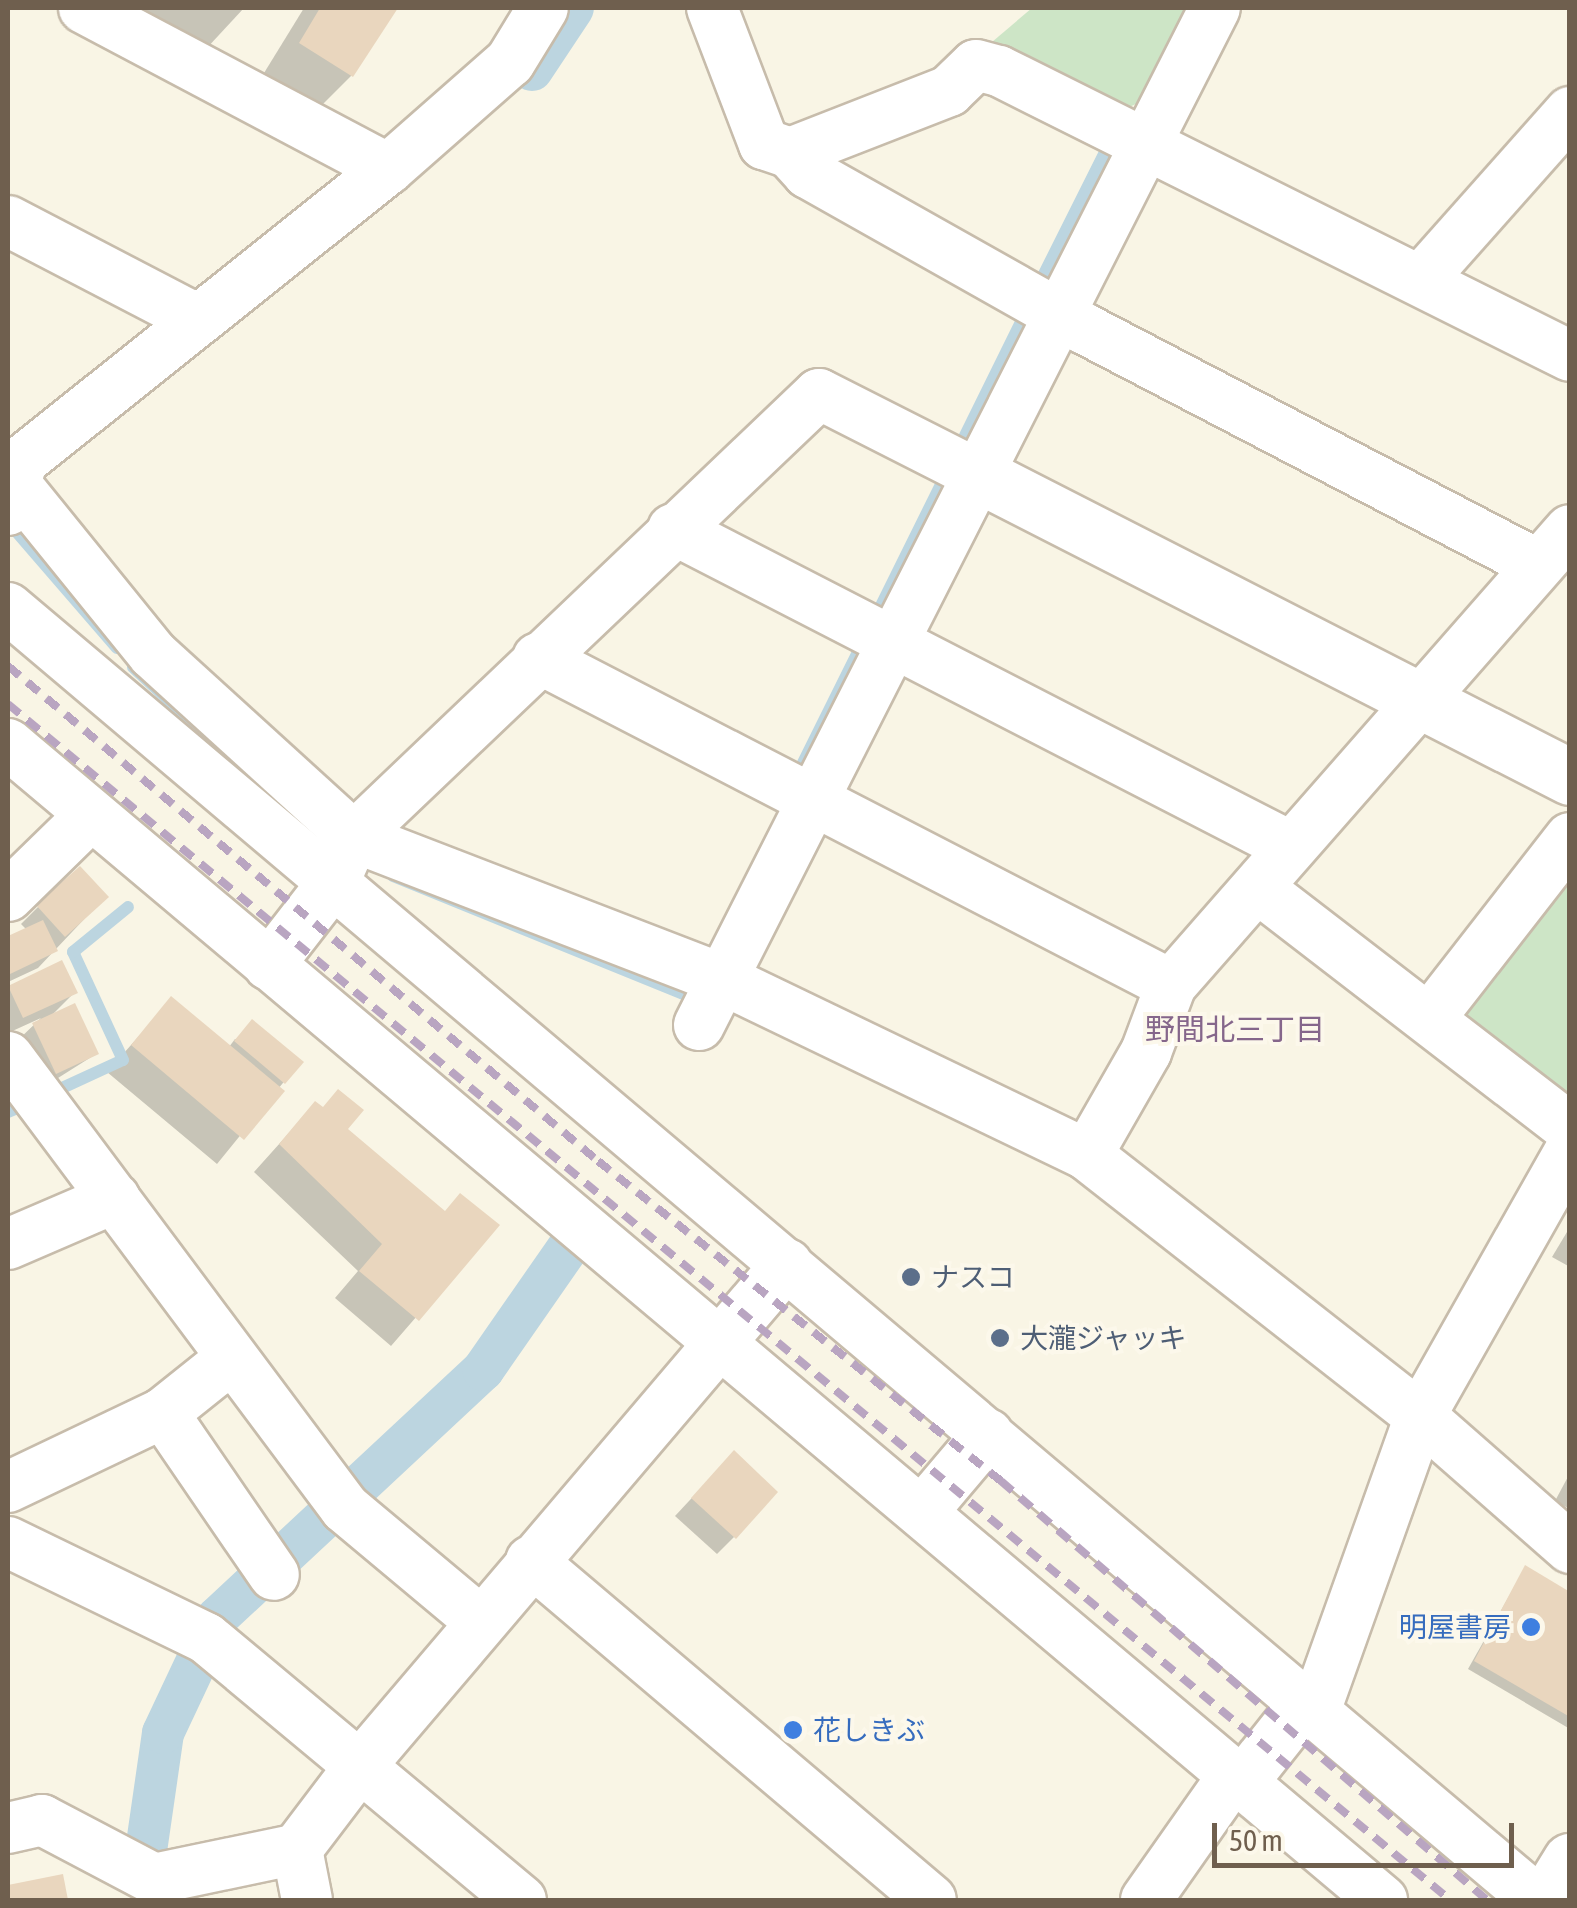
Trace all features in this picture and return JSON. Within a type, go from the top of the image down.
[{"type":"street","points":[[84,8],[388,169]]},
{"type":"street","points":[[543,8],[510,62],[388,169],[22,461],[10,496],[344,858],[787,1264],[1537,1900]]},
{"type":"street","points":[[712,8],[764,144],[790,153],[808,173],[1059,310],[1553,547],[1416,697],[1409,721],[1289,846],[1258,888],[1171,984],[1146,1052],[1087,1155]]},
{"type":"street","points":[[699,1025],[1214,8]]},
{"type":"street","points":[[790,153],[949,91],[976,65],[1570,356]]},
{"type":"street","points":[[1421,280],[1570,112]]},
{"type":"street","points":[[8,220],[196,319]]},
{"type":"street","points":[[269,965],[344,858],[538,658],[819,394],[1570,777]]},
{"type":"street","points":[[672,530],[1289,846]]},
{"type":"street","points":[[8,608],[344,858],[722,979],[1087,1155],[1420,1416],[1570,1548]]},
{"type":"street","points":[[538,658],[1171,984]]},
{"type":"street","points":[[8,744],[1382,1900]]},
{"type":"street","points":[[8,896],[90,816]]},
{"type":"street","points":[[1430,1018],[1570,838]]},
{"type":"street","points":[[1258,888],[1570,1128]]},
{"type":"street","points":[[8,1056],[345,1508],[479,1620]]},
{"type":"street","points":[[1314,1712],[1420,1416],[1570,1152]]},
{"type":"street","points":[[8,1244],[115,1198]]},
{"type":"street","points":[[8,1828],[42,1820],[154,1878],[297,1849],[479,1620],[787,1264]]},
{"type":"street","points":[[8,1487],[163,1413],[232,1358]]},
{"type":"street","points":[[163,1413],[270,1569]]},
{"type":"street","points":[[922,1512],[988,1434]]},
{"type":"street","points":[[8,1542],[206,1638],[520,1900]]},
{"type":"street","points":[[531,1562],[932,1900]]},
{"type":"street","points":[[1146,1900],[1233,1776],[1253,1769],[1295,1716],[1314,1712]]},
{"type":"street","points":[[297,1849],[307,1900]]},
{"type":"street","points":[[1546,1900],[1570,1861]]},
{"type":"green space","points":[[1032,8],[1185,8],[1138,103],[1125,109],[992,42]]},
{"type":"green space","points":[[1569,858],[1569,1108],[1457,1018]]},
{"type":"building","points":[[320,8],[398,8],[353,77],[299,43]]},
{"type":"building","points":[[80,866],[109,897],[65,937],[36,905]]},
{"type":"building","points":[[43,920],[58,951],[8,975],[8,936]]},
{"type":"building","points":[[62,960],[78,993],[23,1018],[8,986]]},
{"type":"building","points":[[171,996],[285,1091],[244,1140],[131,1045]]},
{"type":"building","points":[[75,1003],[99,1054],[56,1074],[32,1023]]},
{"type":"building","points":[[252,1019],[304,1062],[285,1084],[234,1041]]},
{"type":"building","points":[[338,1089],[364,1110],[348,1129],[445,1211],[460,1193],[500,1225],[419,1321],[359,1271],[382,1244],[279,1144],[315,1101],[323,1107]]},
{"type":"building","points":[[734,1450],[778,1492],[736,1539],[691,1498]]},
{"type":"building","name":"明屋書房","points":[[1525,1565],[1570,1592],[1570,1717],[1474,1661]]},
{"type":"building","points":[[63,1874],[68,1900],[8,1900],[8,1885]]},
{"type":"waterway","points":[[532,70],[573,8]]},
{"type":"waterway","points":[[1035,292],[1111,140]]},
{"type":"waterway","points":[[956,454],[1027,310]]},
{"type":"waterway","points":[[874,620],[947,472]]},
{"type":"waterway","points":[[9,523],[117,648]]},
{"type":"waterway","points":[[794,781],[865,638]]},
{"type":"waterway","points":[[133,667],[250,775]]},
{"type":"waterway","points":[[393,876],[684,994],[695,977]]},
{"type":"waterway","points":[[49,1094],[123,1060],[73,952],[128,907]]},
{"type":"waterway","points":[[8,1112],[31,1102]]},
{"type":"waterway","points":[[155,1900],[145,1858],[163,1733],[217,1618],[483,1370],[572,1242]]},
{"type":"railway","points":[[8,666],[598,1161],[1001,1481],[1487,1900]]},
{"type":"railway","points":[[8,704],[1450,1900]]},
{"type":"place","name":"ナスコ","points":[[911,1277]]},
{"type":"place","name":"大瀧ジャッキ","points":[[1000,1338]]},
{"type":"place","name":"明屋書房","points":[[1531,1627]]},
{"type":"place","name":"花しきぶ","points":[[793,1730]]},
{"type":"district","name":"野間北三丁目","points":[[1235,1029]]}]
